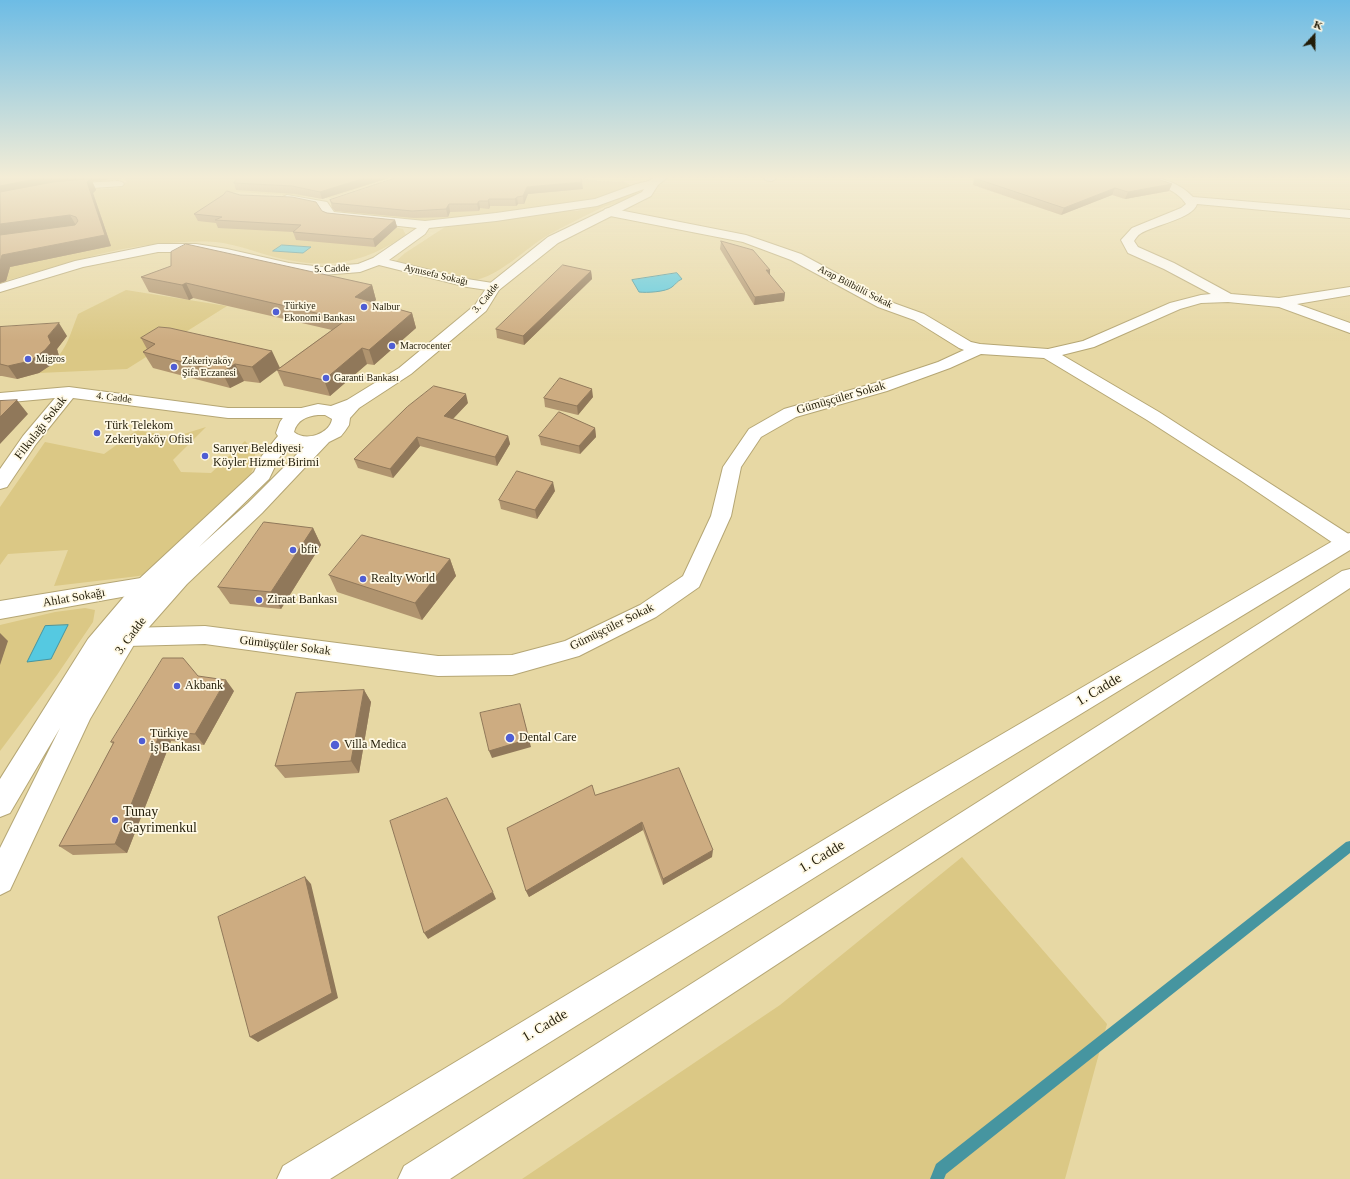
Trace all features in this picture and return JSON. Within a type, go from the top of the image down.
[{"type":"street","name":"5. Cadde","points":[[0,288],[80,264],[158,248],[196,248],[227,253],[289,267],[322,271],[360,268],[378,262],[421,231]]},
{"type":"street","name":"3. Cadde","points":[[0,880],[80,713],[127,637],[179,578],[255,508],[323,438],[338,428],[341,423],[337,414],[405,371],[476,313],[481,308],[494,286],[552,240],[570,231]]},
{"type":"street","name":"Arap Bülbülü Sokak","points":[[709,231],[746,238],[796,256],[883,304],[919,317],[964,345],[979,350]]},
{"type":"street","points":[[1136,231],[1127,240],[1133,250],[1169,266],[1228,298]]},
{"type":"street","name":"Aynısefa Sokağı","points":[[378,262],[467,283],[494,286]]},
{"type":"street","points":[[979,350],[1048,354],[1088,344],[1175,306],[1201,299],[1228,298],[1280,302],[1350,290]]},
{"type":"street","points":[[1280,302],[1350,328]]},
{"type":"street","name":"Gümüşçüler Sokak","points":[[127,637],[205,635],[438,666],[512,665],[571,648],[648,611],[691,581],[721,516],[732,467],[755,433],[790,413],[881,387],[944,365],[979,350]]},
{"type":"street","points":[[1048,354],[1153,416],[1348,541]]},
{"type":"street","name":"4. Cadde","points":[[0,398],[68,392],[228,413]]},
{"type":"street","name":"Filkulağı Sokak","points":[[0,483],[30,440],[54,413],[68,392]]},
{"type":"street","points":[[228,413],[301,413],[318,409],[337,414]]},
{"type":"street","points":[[228,413],[240,420],[286,432],[299,441],[323,438]]},
{"type":"street","name":"3. Cadde","points":[[0,804],[96,646],[147,585],[262,475],[270,457],[286,432],[290,420],[301,413]]},
{"type":"street","name":"1. Cadde","points":[[296,1179],[920,797],[1348,541]]},
{"type":"street","points":[[417,1179],[1350,578]]},
{"type":"street","name":"Ahlat Sokağı","points":[[0,610],[147,585]]},
{"type":"shaded area","points":[[24,231],[404,231],[406,235],[392,244],[364,257],[336,263],[305,263],[288,260],[223,243],[183,242],[140,246],[99,254],[0,282],[0,246]]},
{"type":"shaded area","points":[[439,231],[555,231],[493,274],[472,281],[395,262],[405,253]]},
{"type":"shaded area","points":[[126,290],[227,306],[127,369],[39,373],[60,354],[68,340],[78,314]]},
{"type":"shaded area","points":[[206,427],[173,460],[181,472],[211,473],[245,441],[255,452],[255,464],[249,478],[145,574],[54,586],[68,550],[8,554],[0,565],[0,507],[45,442],[104,454],[137,430],[174,437]]},
{"type":"shaded area","points":[[85,608],[95,610],[93,622],[57,675],[0,751],[0,625],[55,612]]},
{"type":"shaded area","points":[[962,857],[1107,1024],[1065,1179],[522,1179],[780,1005]]},
{"type":"water","points":[[282,245],[311,247],[303,253],[273,251]]},
{"type":"water","points":[[677,273],[682,279],[669,289],[661,291],[639,292],[632,280]]},
{"type":"water","points":[[68,625],[51,659],[27,662],[45,626]]},
{"type":"building","points":[[30,231],[104,231],[105,235],[2,255],[0,262],[0,235]]},
{"type":"building","points":[[294,231],[382,231],[373,239],[293,232]]},
{"type":"building","points":[[721,241],[753,250],[770,270],[766,270],[785,293],[755,297]]},
{"type":"building","points":[[186,244],[372,285],[355,297],[412,313],[369,350],[362,348],[324,380],[277,370],[346,320],[186,283],[182,285],[141,277],[171,266],[171,252]]},
{"type":"building","points":[[563,265],[591,271],[523,336],[496,329]]},
{"type":"building","points":[[59,323],[48,336],[51,343],[45,350],[30,361],[8,366],[0,364],[0,327]]},
{"type":"building","points":[[159,327],[170,328],[272,351],[252,367],[235,364],[222,372],[143,352],[155,344],[141,338]]},
{"type":"building","points":[[560,378],[592,389],[577,406],[544,398]]},
{"type":"building","points":[[434,386],[466,394],[444,416],[508,436],[495,457],[417,437],[390,469],[354,459],[407,407]]},
{"type":"building","points":[[17,400],[0,417],[0,401]]},
{"type":"building","points":[[559,412],[595,428],[579,446],[539,436]]},
{"type":"building","points":[[517,471],[553,482],[535,510],[499,500]]},
{"type":"building","points":[[264,522],[313,528],[271,592],[218,587]]},
{"type":"building","points":[[362,535],[450,559],[415,603],[329,575]]},
{"type":"building","points":[[163,658],[183,658],[198,676],[226,680],[195,734],[161,731],[115,844],[59,846],[114,742],[111,742]]},
{"type":"building","points":[[364,690],[351,761],[275,766],[296,693]]},
{"type":"building","points":[[520,704],[529,739],[489,751],[480,713]]},
{"type":"building","points":[[679,768],[713,850],[663,879],[642,822],[526,891],[507,828],[592,785],[595,795]]},
{"type":"building","points":[[447,798],[493,892],[424,933],[390,821]]},
{"type":"building","points":[[305,877],[332,993],[250,1037],[218,917]]},
{"type":"waterway","points":[[937,1179],[941,1169],[1350,846]]},
{"type":"place","name":"Nalbur","points":[[364,307]]},
{"type":"place","name":"Türkiye Ekonomi Bankası","points":[[276,312]]},
{"type":"place","name":"Macrocenter","points":[[392,346]]},
{"type":"place","name":"Migros","points":[[28,359]]},
{"type":"place","name":"Zekeriyaköy Şifa Eczanesi","points":[[174,367]]},
{"type":"place","name":"Garanti Bankası","points":[[326,378]]},
{"type":"place","name":"Türk Telekom Zekeriyaköy Ofisi","points":[[97,433]]},
{"type":"place","name":"Sarıyer Belediyesi Köyler Hizmet Birimi","points":[[205,456]]},
{"type":"place","name":"bfit","points":[[293,550]]},
{"type":"place","name":"Realty World","points":[[363,579]]},
{"type":"place","name":"Ziraat Bankası","points":[[259,600]]},
{"type":"place","name":"Akbank","points":[[177,686]]},
{"type":"place","name":"Dental Care","points":[[510,738]]},
{"type":"place","name":"Türkiye İş Bankası","points":[[142,741]]},
{"type":"place","name":"Villa Medica","points":[[335,745]]},
{"type":"place","name":"Tunay Gayrimenkul","points":[[115,820]]}]
